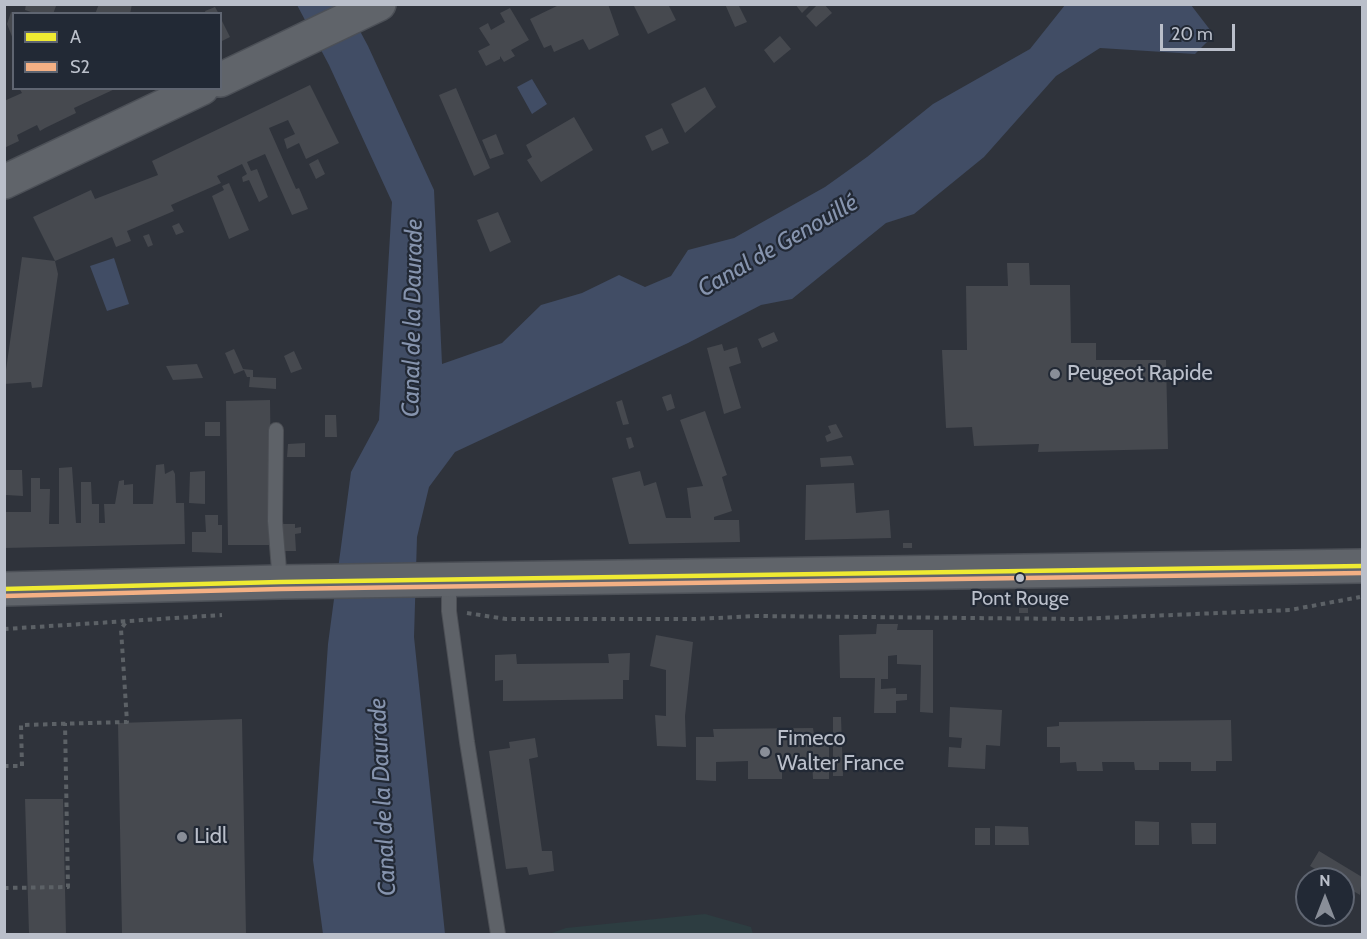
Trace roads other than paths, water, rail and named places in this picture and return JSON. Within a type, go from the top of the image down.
[{"type":"main road","points":[[222,79],[378,5]]},
{"type":"main road","points":[[4,182],[198,90]]},
{"type":"main road","points":[[4,589],[315,582],[449,595],[1362,566]]},
{"type":"lane","points":[[276,430],[275,520],[280,582]]},
{"type":"lane","points":[[449,595],[498,934]]},
{"type":"water","points":[[297,5],[346,5],[368,46],[434,190],[442,364],[502,343],[541,305],[582,293],[619,275],[645,287],[671,276],[688,250],[734,238],[825,187],[867,157],[933,104],[1030,49],[1065,5],[1191,5],[1214,35],[1195,54],[1100,48],[1056,76],[984,157],[914,214],[886,223],[792,299],[761,305],[688,343],[455,452],[429,487],[417,537],[414,637],[445,934],[323,934],[313,860],[328,644],[351,472],[379,420],[392,202],[329,65]]},
{"type":"water","points":[[532,79],[547,104],[532,114],[517,87]]},
{"type":"water","points":[[114,258],[129,304],[107,311],[90,266]]},
{"type":"place","name":"Peugeot Rapide","points":[[1055,374]]},
{"type":"place","name":"Pont Rouge","points":[[1020,578]]},
{"type":"place","name":"Fimeco Walter France","points":[[765,752]]},
{"type":"place","name":"Lidl","points":[[182,837]]},
{"type":"water label","name":"Canal de Genouillé","points":[[778,246]]},
{"type":"water label","name":"Canal de la Daurade","points":[[413,318]]},
{"type":"water label","name":"Canal de la Daurade","points":[[383,797]]}]
